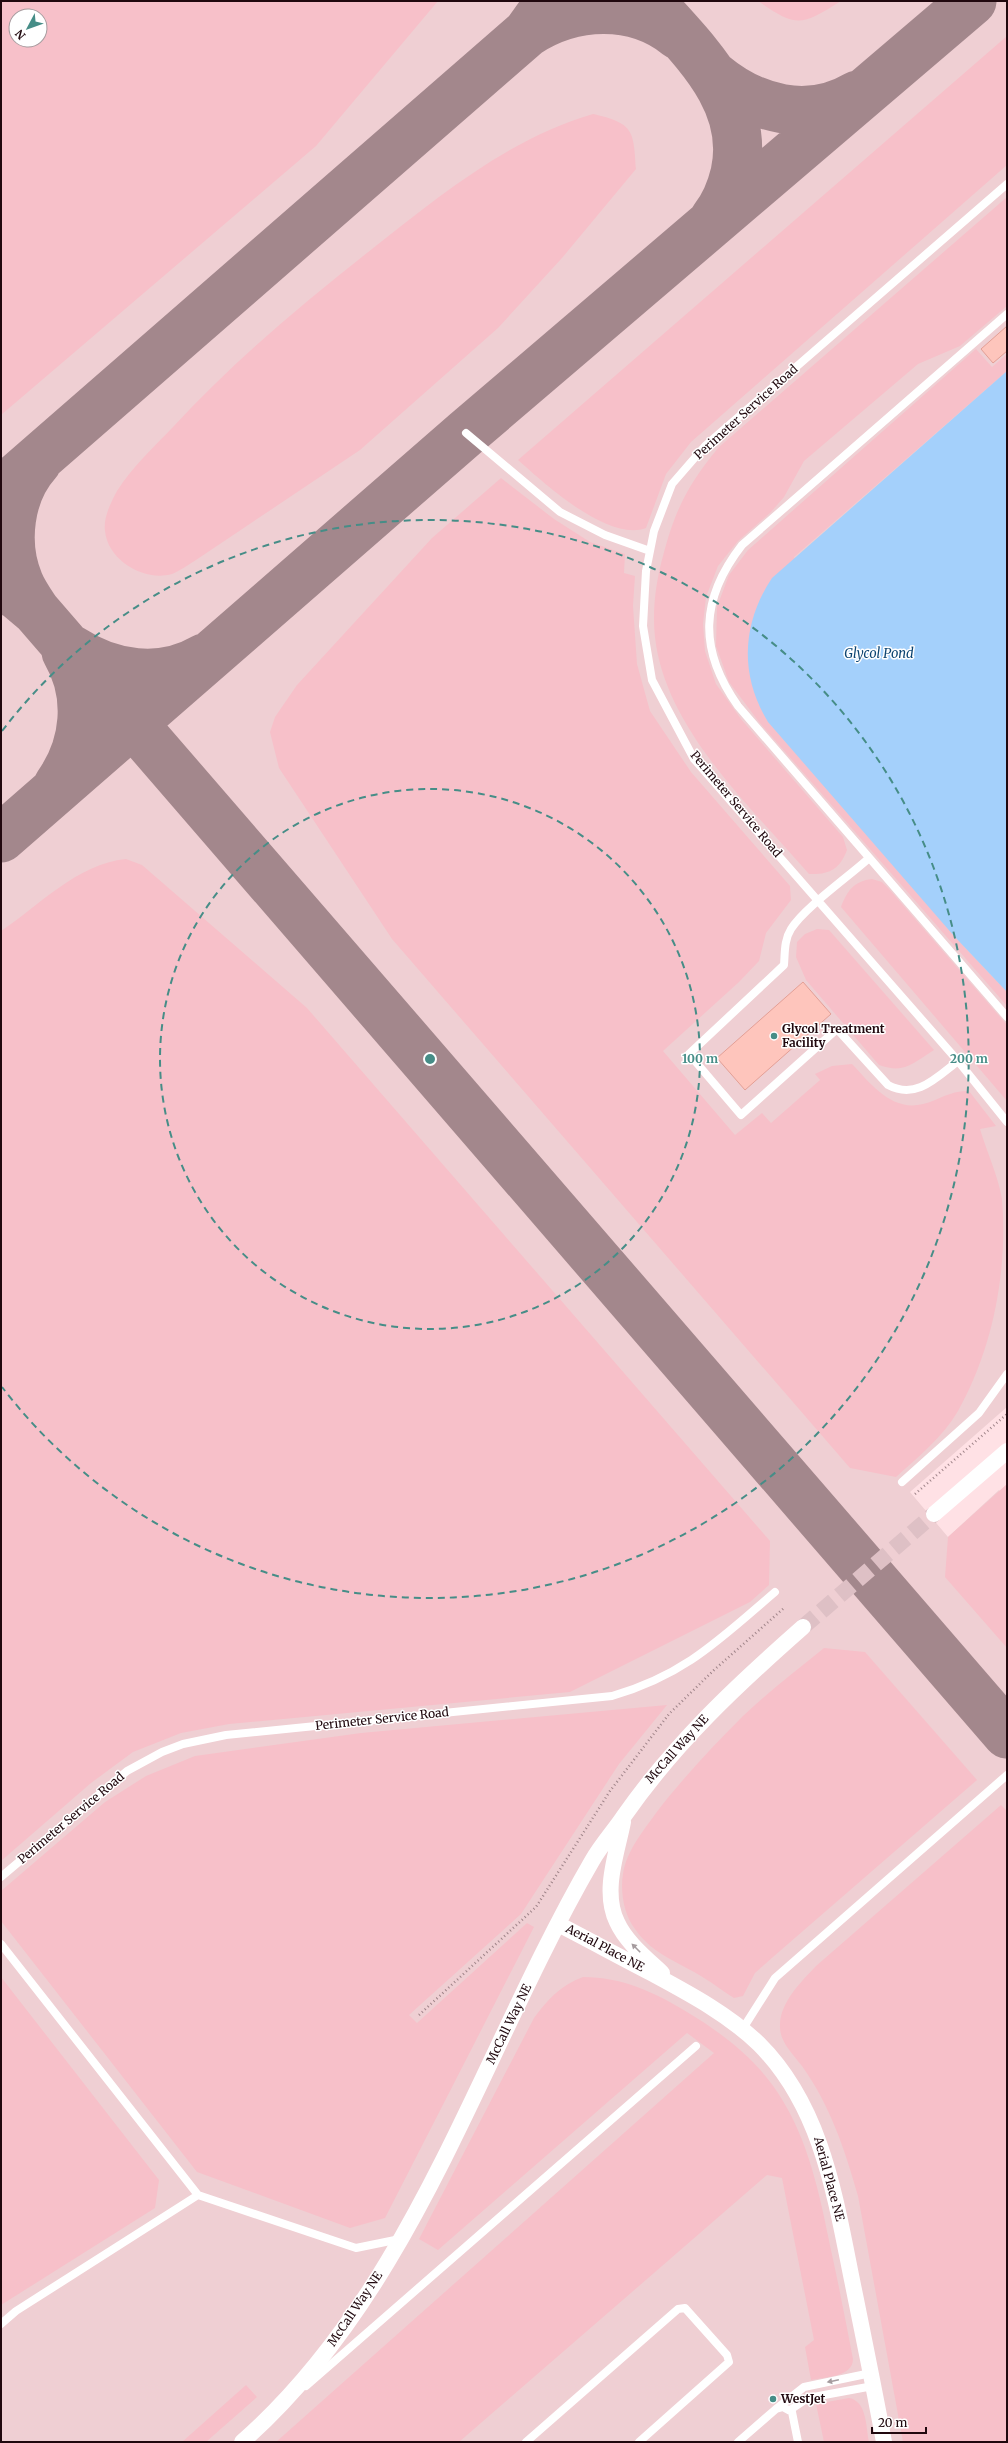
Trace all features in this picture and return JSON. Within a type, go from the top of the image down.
[{"type":"street","points":[[934,1514],[1007,1451]]},
{"type":"street","name":"McCall Way NE","points":[[246,2438],[295,2388],[339,2335],[365,2297],[400,2239],[452,2140],[558,1924],[593,1858],[665,1760],[738,1684],[803,1627]]},
{"type":"street","points":[[624,1815],[612,1879],[613,1911],[617,1922],[632,1944],[674,1985]]},
{"type":"street","name":"Aerial Place NE","points":[[558,1924],[674,1985],[720,2014],[742,2030],[758,2043],[782,2072],[804,2106],[816,2132],[834,2194],[884,2442]]},
{"type":"lane","name":"Perimeter Service Road","points":[[1007,184],[705,446],[672,484],[654,531],[646,571],[643,626],[652,680],[694,759],[958,1061],[1007,1122]]},
{"type":"lane","points":[[1007,314],[742,545],[721,575],[711,601],[709,638],[719,674],[727,690],[868,859],[1007,1017]]},
{"type":"lane","points":[[466,433],[560,512],[605,536],[650,551]]},
{"type":"lane","points":[[868,859],[819,901],[791,929],[786,943],[784,966],[689,1054],[741,1115],[837,1029],[888,1085],[897,1090],[908,1092],[918,1089],[929,1083],[958,1061]]},
{"type":"lane","points":[[902,1482],[979,1413],[1007,1374]]},
{"type":"lane","name":"Perimeter Service Road","points":[[1,1877],[110,1784],[127,1771],[162,1752],[226,1735],[612,1696],[639,1688],[680,1669],[720,1640],[775,1592]]},
{"type":"lane","points":[[742,2030],[775,1978],[1007,1775]]},
{"type":"lane","points":[[1,1944],[198,2195],[356,2248],[400,2239]]},
{"type":"lane","points":[[246,2438],[696,2046]]},
{"type":"lane","points":[[1,2324],[16,2311],[198,2195]]},
{"type":"lane","points":[[526,2442],[678,2309],[685,2308],[727,2355],[729,2362],[639,2442]]},
{"type":"lane","points":[[738,2442],[804,2387],[872,2380]]},
{"type":"lane","points":[[790,2410],[808,2398],[872,2380]]},
{"type":"lane","points":[[776,2409],[783,2406],[790,2410],[798,2442]]},
{"type":"path","points":[[915,1494],[1007,1414]]},
{"type":"path","points":[[419,2014],[536,1906],[610,1791],[669,1714],[714,1670],[784,1608]]},
{"type":"shaded area","points":[[1,1],[1007,1],[1007,1407],[910,1492],[948,1537],[999,1490],[1007,1499],[1007,2442],[1,2442]]},
{"type":"shaded area","points":[[1,1],[438,1],[316,146],[1,415]]},
{"type":"shaded area","points":[[758,1],[841,1],[817,15],[799,20],[782,16]]},
{"type":"shaded area","points":[[1007,36],[1007,165],[691,442],[666,474],[646,528],[631,530],[614,527],[596,519],[560,496],[518,460]]},
{"type":"shaded area","points":[[593,114],[616,121],[624,125],[629,130],[634,145],[636,169],[562,258],[498,328],[360,450],[196,560],[172,574],[161,576],[140,572],[120,560],[113,552],[105,531],[105,521],[108,510],[117,491],[129,474],[144,458],[196,403],[244,356],[320,291],[449,189],[504,153],[562,125]]},
{"type":"shaded area","points":[[1007,197],[1007,306],[960,346],[918,364],[804,461],[784,497],[771,512],[738,541],[718,566],[706,597],[703,624],[705,651],[716,684],[741,719],[843,837],[847,850],[841,862],[833,870],[828,872],[809,874],[714,765],[693,735],[675,704],[662,671],[655,637],[654,606],[661,566],[672,525],[691,486],[708,460],[719,447]]},
{"type":"shaded area","points":[[976,349],[992,367],[1007,354],[1007,371],[794,557],[954,936],[1007,992],[1007,1006],[759,722],[729,682],[716,646],[717,607],[729,575],[748,550]]},
{"type":"shaded area","points":[[501,478],[554,519],[590,542],[625,554],[624,573],[635,576],[633,606],[637,664],[650,711],[691,772],[790,886],[791,900],[766,933],[759,961],[739,982],[663,1051],[735,1135],[762,1113],[771,1123],[820,1080],[815,1074],[832,1066],[852,1064],[875,1088],[892,1100],[902,1104],[923,1104],[956,1092],[969,1091],[996,1126],[980,1129],[1002,1199],[1003,1253],[1000,1281],[989,1335],[970,1387],[958,1411],[930,1446],[896,1477],[850,1468],[392,939],[279,768],[270,732],[275,717],[297,685],[432,538]]},
{"type":"shaded area","points":[[126,859],[142,865],[307,1008],[770,1541],[769,1585],[750,1602],[570,1692],[229,1724],[181,1733],[133,1752],[91,1783],[1,1861],[1,931],[75,877],[108,862]]},
{"type":"shaded area","points":[[872,879],[882,882],[889,889],[1007,1025],[1007,1101],[841,907],[852,888],[860,882]]},
{"type":"shaded area","points":[[817,929],[829,930],[934,1050],[914,1063],[902,1068],[888,1068],[879,1065],[806,980],[796,957],[797,942],[805,934]]},
{"type":"shaded area","points":[[1007,1484],[1007,1648],[945,1577],[948,1537]]},
{"type":"shaded area","points":[[824,1648],[865,1652],[977,1780],[755,1973],[743,1996],[734,1998],[695,1972],[658,1952],[642,1938],[631,1923],[624,1903],[622,1881],[625,1866],[631,1850],[646,1827],[666,1800],[698,1763],[753,1707]]},
{"type":"shaded area","points":[[667,1705],[619,1764],[521,1914],[409,2015],[417,2023],[527,1923],[534,1927],[385,2218],[350,2228],[197,2172],[1,1921],[1,1891],[105,1802],[146,1776],[195,1756],[361,1733]]},
{"type":"shaded area","points":[[1001,1805],[1007,1811],[1007,2442],[903,2442],[858,2196],[848,2162],[829,2112],[812,2081],[784,2042],[780,2031],[781,2016],[793,1992],[816,1966]]},
{"type":"shaded area","points":[[1,1977],[159,2180],[155,2208],[1,2305]]},
{"type":"shaded area","points":[[583,1977],[624,1983],[662,1998],[687,2012],[737,2047],[769,2080],[789,2111],[798,2130],[818,2189],[848,2332],[853,2359],[852,2365],[843,2373],[811,2380],[805,2347],[814,2340],[782,2178],[767,2175],[459,2442],[276,2442],[714,2053],[687,2033],[438,2250],[419,2239],[534,2018],[555,1994],[568,1984]]},
{"type":"shaded area","points":[[246,2385],[257,2397],[206,2442],[182,2442]]},
{"type":"shaded area","points":[[849,2398],[855,2400],[862,2409],[865,2416],[869,2442],[824,2442],[816,2404]]},
{"type":"water","name":"Glycol Pond","points":[[1007,371],[1007,992],[954,936],[768,722],[752,686],[748,649],[750,631],[755,613],[762,595],[772,578]]},
{"type":"building","points":[[1007,326],[1007,351],[993,363],[981,349]]},
{"type":"building","name":"Glycol Treatment Facility","points":[[803,982],[831,1014],[745,1090],[717,1058]]},
{"type":"taxiway","points":[[1,491],[527,33],[550,1]]},
{"type":"taxiway","points":[[650,1],[684,38],[715,78],[735,123],[738,147],[735,173],[727,198],[714,219]]},
{"type":"taxiway","points":[[1,838],[466,433],[972,1]]},
{"type":"taxiway","points":[[527,33],[545,23],[564,16],[583,11],[603,10],[623,11],[642,16],[661,24],[678,35]]},
{"type":"taxiway","points":[[713,75],[746,97],[782,109],[820,109],[838,104],[857,95]]},
{"type":"taxiway","points":[[36,611],[19,582],[11,552],[10,536],[15,504],[20,488],[37,462]]},
{"type":"taxiway","points":[[1,587],[17,595],[36,611],[1007,1734]]},
{"type":"taxiway","points":[[71,649],[86,658],[103,665],[136,673],[171,671],[188,666],[204,658]]},
{"type":"taxiway","points":[[58,785],[75,753],[82,720],[82,702],[79,685],[74,668],[66,652]]},
{"type":"tunnel","points":[[803,1627],[934,1514]]},
{"type":"place","name":"Glycol Treatment Facility","points":[[774,1036]]},
{"type":"place","name":"WestJet","points":[[773,2399]]}]
